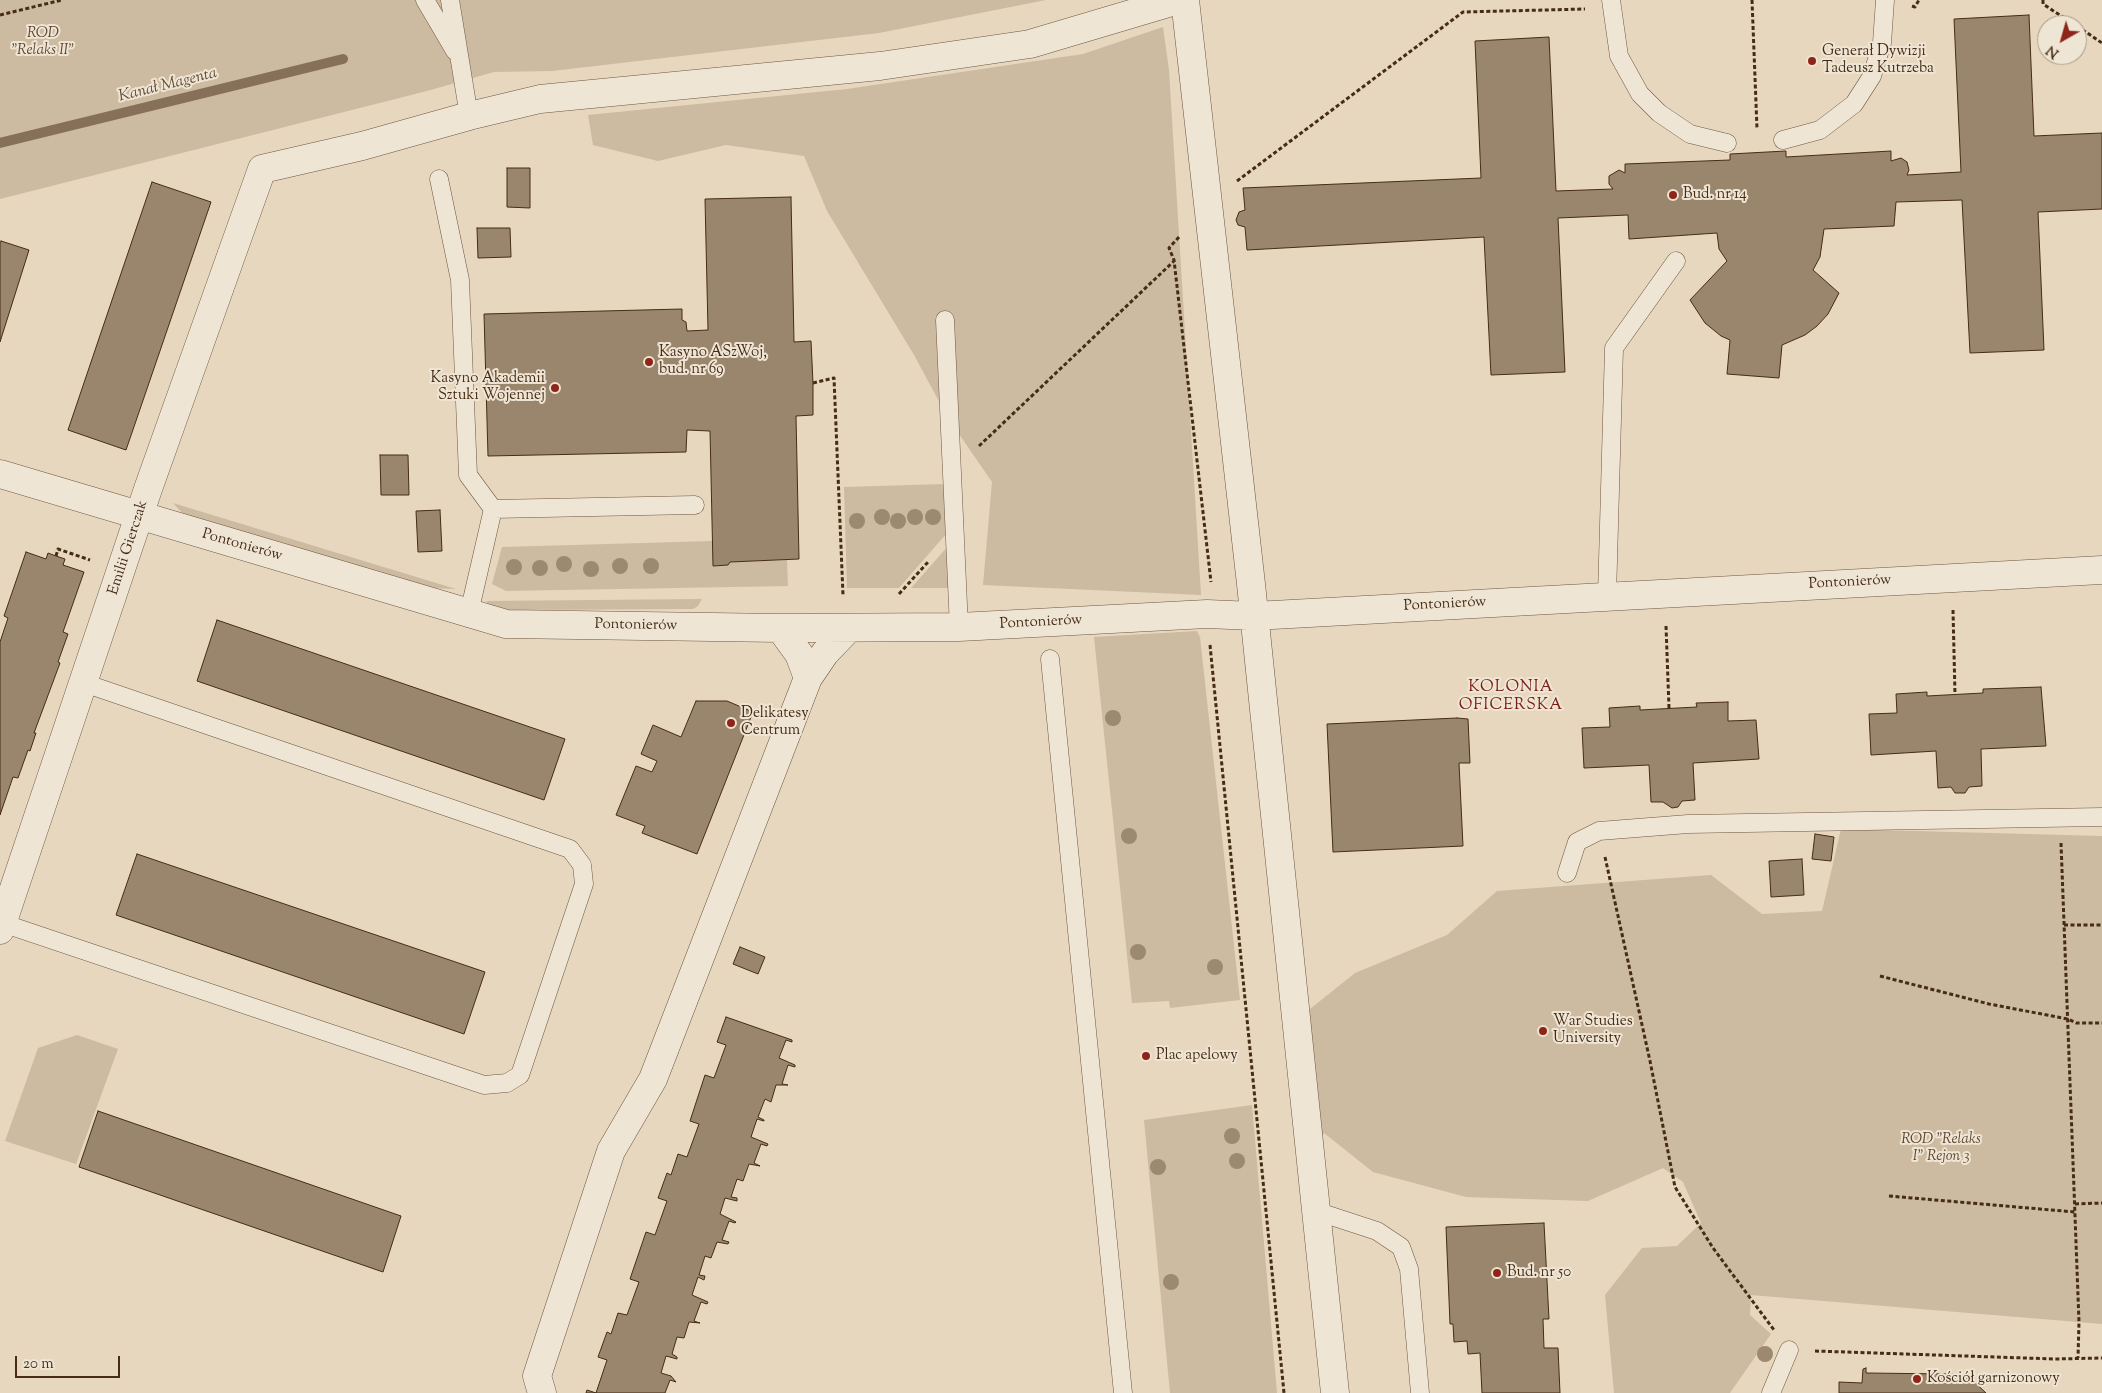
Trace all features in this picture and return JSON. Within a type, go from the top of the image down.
[{"type":"street","points":[[469,116],[540,100],[880,66],[1030,44],[1178,0]]},
{"type":"street","points":[[1185,0],[1254,616],[1335,1393]]},
{"type":"street","name":"Emilii Gierczak","points":[[1,926],[84,684],[148,489],[262,169],[362,146],[469,116]]},
{"type":"street","name":"Pontonierów","points":[[0,474],[506,624],[780,628],[959,627],[1207,614],[1254,616],[2102,570]]},
{"type":"street","points":[[780,628],[799,654],[808,678]]},
{"type":"street","points":[[542,1393],[537,1376],[611,1151],[653,1079],[808,678],[825,653],[849,628]]},
{"type":"lane","points":[[425,0],[460,60]]},
{"type":"lane","points":[[450,0],[469,116]]},
{"type":"lane","points":[[1783,140],[1820,130],[1854,104],[1872,76],[1882,43],[1885,0]]},
{"type":"lane","points":[[1612,4],[1619,56],[1640,94],[1659,113],[1690,134],[1727,143]]},
{"type":"lane","points":[[439,179],[460,280],[468,475],[493,508]]},
{"type":"lane","points":[[1607,596],[1614,348],[1676,261]]},
{"type":"lane","points":[[945,320],[959,627]]},
{"type":"lane","points":[[493,508],[695,505]]},
{"type":"lane","points":[[469,613],[493,508]]},
{"type":"lane","points":[[1050,659],[1123,1393]]},
{"type":"lane","points":[[1,926],[484,1085],[507,1083],[520,1075],[584,884],[582,864],[570,849],[84,684]]},
{"type":"lane","points":[[1567,873],[1577,842],[1599,831],[1688,824],[2102,817]]},
{"type":"lane","points":[[1317,1218],[1328,1215],[1377,1231],[1401,1247],[1409,1268],[1420,1393]]},
{"type":"lane","points":[[1771,1393],[1789,1350]]},
{"type":"path","points":[[0,15],[62,0]]},
{"type":"path","points":[[1752,0],[1757,132]]},
{"type":"path","points":[[2043,0],[2043,4],[2060,15]]},
{"type":"path","points":[[1284,1393],[1207,614],[1212,590],[1174,260],[1169,248],[1208,203],[1463,12],[1612,4]]},
{"type":"path","points":[[2087,33],[2102,43]]},
{"type":"path","points":[[952,472],[1174,260]]},
{"type":"path","points":[[812,383],[834,378],[843,595]]},
{"type":"path","points":[[1952,578],[1955,695]]},
{"type":"path","points":[[1664,593],[1669,708]]},
{"type":"path","points":[[834,595],[853,595]]},
{"type":"path","points":[[890,595],[909,595]]},
{"type":"path","points":[[1599,831],[1676,1187],[1713,1248],[1789,1350],[2102,1358]]},
{"type":"path","points":[[2061,836],[2079,1322],[2078,1358]]},
{"type":"path","points":[[2064,925],[2102,925]]},
{"type":"path","points":[[1880,976],[1989,1004],[2068,1019],[2076,1023],[2102,1023]]},
{"type":"path","points":[[1889,1196],[2075,1212]]},
{"type":"path","points":[[2075,1204],[2102,1203]]},
{"type":"green space","name":"ROD \"Relaks II\"","points":[[0,0],[1046,0],[879,33],[552,71],[494,72],[427,91],[0,199]]},
{"type":"green space","points":[[1163,27],[1169,70],[1201,595],[983,585],[992,482],[948,418],[914,355],[827,211],[804,156],[726,145],[658,161],[593,145],[588,115],[847,89],[1083,54]]},
{"type":"green space","points":[[946,484],[947,533],[899,588],[847,588],[844,487]]},
{"type":"green space","points":[[173,503],[456,589],[428,588],[183,514]]},
{"type":"green space","points":[[713,541],[713,566],[728,565],[730,562],[787,560],[788,586],[506,591],[492,584],[502,547]]},
{"type":"green space","points":[[949,545],[949,588],[911,588]]},
{"type":"green space","points":[[702,599],[698,606],[693,609],[506,610],[490,606],[486,601]]},
{"type":"green space","points":[[1197,631],[1200,637],[1240,1000],[1170,1008],[1169,1001],[1132,1003],[1094,637]]},
{"type":"green space","name":"ROD \"Relaks I\" Rejon 3","points":[[1841,829],[2102,836],[2102,1324],[1751,1295],[1750,1315],[1771,1334],[1730,1393],[1614,1393],[1605,1295],[1642,1248],[1677,1246],[1701,1223],[1683,1182],[1663,1168],[1588,1201],[1466,1197],[1373,1172],[1324,1133],[1303,1173],[1305,1013],[1355,973],[1447,935],[1497,891],[1711,875],[1762,914],[1822,911]]},
{"type":"green space","points":[[77,1035],[118,1049],[76,1164],[5,1141],[38,1048]]},
{"type":"green space","points":[[1252,1105],[1277,1393],[1170,1393],[1144,1120]]},
{"type":"building","name":"Bud. nr 14","points":[[2029,15],[2034,136],[2102,133],[2102,209],[2038,212],[2044,350],[1970,353],[1962,200],[1896,202],[1894,226],[1824,229],[1820,257],[1813,270],[1839,293],[1828,314],[1817,326],[1805,335],[1782,345],[1779,378],[1727,374],[1730,340],[1721,336],[1705,323],[1690,300],[1727,261],[1719,249],[1717,233],[1629,239],[1628,215],[1558,218],[1565,372],[1491,375],[1484,237],[1247,250],[1245,227],[1238,225],[1236,220],[1239,212],[1245,210],[1243,188],[1481,178],[1475,41],[1549,37],[1556,191],[1613,189],[1609,184],[1609,176],[1619,170],[1625,173],[1625,164],[1730,160],[1730,154],[1786,151],[1786,157],[1891,151],[1891,161],[1901,158],[1907,162],[1909,170],[1907,175],[1961,172],[1954,19]]},
{"type":"building","points":[[507,168],[530,168],[530,208],[507,207]]},
{"type":"building","points":[[152,182],[211,202],[126,450],[68,430]]},
{"type":"building","name":"Kasyno ASzWoj, bud. nr 69","points":[[791,197],[794,342],[811,341],[813,383],[813,415],[796,416],[799,559],[730,562],[728,565],[713,566],[710,431],[687,430],[686,452],[488,456],[484,314],[682,309],[682,320],[686,322],[687,331],[708,330],[705,199]]},
{"type":"building","points":[[477,228],[510,228],[511,257],[478,258]]},
{"type":"building","points":[[1,241],[29,250],[0,342],[0,243]]},
{"type":"building","points":[[380,455],[408,455],[409,495],[381,495]]},
{"type":"building","points":[[440,510],[442,551],[418,552],[416,511]]},
{"type":"building","points":[[26,552],[46,559],[48,553],[65,559],[63,565],[84,572],[63,632],[68,634],[58,662],[60,663],[34,733],[36,733],[30,751],[28,750],[18,778],[13,777],[0,815],[0,642],[8,618],[4,616]]},
{"type":"building","points":[[217,620],[565,739],[544,800],[197,681]]},
{"type":"building","points":[[2041,687],[2046,746],[1981,749],[1982,786],[1969,787],[1965,793],[1955,793],[1951,787],[1938,788],[1936,751],[1871,755],[1869,714],[1897,713],[1896,694],[1927,692],[1927,696],[1983,693],[1983,689]]},
{"type":"building","points":[[696,701],[727,701],[753,712],[697,854],[642,833],[645,826],[616,815],[636,766],[652,772],[657,761],[641,754],[653,725],[681,737]]},
{"type":"building","points":[[1728,702],[1728,721],[1756,720],[1759,759],[1693,763],[1695,800],[1682,801],[1678,807],[1672,808],[1663,802],[1651,802],[1649,765],[1584,768],[1582,728],[1610,727],[1609,708],[1640,706],[1640,710],[1697,707],[1696,703]]},
{"type":"building","points":[[1468,719],[1470,763],[1459,763],[1463,846],[1333,852],[1327,724]]},
{"type":"building","points":[[1815,834],[1834,837],[1831,861],[1812,859]]},
{"type":"building","points":[[137,854],[485,972],[464,1034],[116,915]]},
{"type":"building","points":[[1802,859],[1804,895],[1771,897],[1769,861]]},
{"type":"building","points":[[740,947],[765,957],[758,974],[733,964]]},
{"type":"building","points":[[726,1017],[792,1040],[792,1042],[786,1040],[779,1058],[795,1065],[795,1067],[788,1065],[782,1084],[788,1085],[776,1085],[771,1102],[765,1099],[758,1117],[764,1121],[757,1119],[751,1137],[768,1144],[767,1146],[761,1144],[754,1163],[760,1166],[749,1164],[743,1181],[737,1179],[731,1197],[737,1198],[737,1201],[725,1198],[720,1214],[736,1222],[729,1221],[722,1240],[729,1242],[728,1244],[717,1242],[711,1258],[705,1256],[699,1275],[705,1276],[704,1280],[698,1277],[692,1295],[708,1302],[707,1304],[701,1302],[694,1321],[700,1323],[689,1322],[684,1338],[677,1337],[672,1354],[677,1359],[666,1356],[661,1373],[671,1376],[676,1382],[670,1380],[665,1393],[596,1393],[607,1360],[598,1357],[607,1332],[611,1334],[618,1313],[627,1315],[639,1282],[630,1279],[646,1232],[655,1235],[667,1201],[658,1198],[667,1173],[671,1175],[678,1154],[687,1157],[699,1124],[690,1121],[705,1075],[714,1078],[726,1045],[717,1042]]},
{"type":"building","points":[[98,1111],[401,1216],[383,1272],[79,1167]]},
{"type":"building","name":"Bud. nr 50","points":[[1544,1223],[1549,1319],[1543,1319],[1544,1348],[1558,1348],[1560,1393],[1482,1393],[1480,1353],[1468,1354],[1467,1341],[1454,1342],[1453,1324],[1450,1324],[1446,1227]]},
{"type":"building","name":"Kościół garnizonowy","points":[[1866,1368],[1866,1373],[1968,1376],[1986,1393],[1839,1393],[1839,1382],[1862,1383],[1863,1369]]},
{"type":"waterway","name":"Kanał Magenta","points":[[0,143],[343,59]]},
{"type":"place","name":"Generał Dywizji Tadeusz Kutrzeba","points":[[1812,61]]},
{"type":"place","name":"Bud. nr 14","points":[[1673,195]]},
{"type":"place","name":"Kasyno ASzWoj, bud. nr 69","points":[[649,362]]},
{"type":"place","name":"Kasyno Akademii Sztuki Wojennej","points":[[555,388]]},
{"type":"place","name":"Delikatesy Centrum","points":[[731,723]]},
{"type":"place","name":"War Studies University","points":[[1543,1031]]},
{"type":"place","name":"Plac apelowy","points":[[1146,1056]]},
{"type":"place","name":"Bud. nr 50","points":[[1497,1273]]},
{"type":"place","name":"Kościół garnizonowy","points":[[1917,1379]]},
{"type":"district","name":"KOLONIA OFICERSKA","points":[[1511,697]]}]
